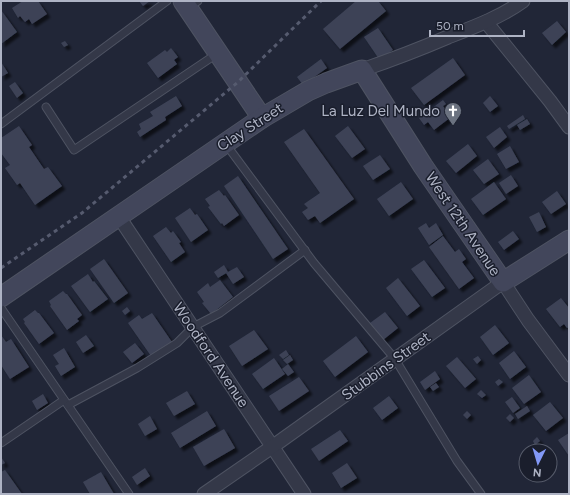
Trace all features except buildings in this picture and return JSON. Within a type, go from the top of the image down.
[{"type":"street","name":"Clay Street","points":[[1,297],[262,118],[326,83],[400,57],[486,22],[523,1]]},
{"type":"street","points":[[189,3],[218,53],[262,118]]},
{"type":"street","points":[[486,22],[550,101],[569,127]]},
{"type":"street","name":"West 12th Avenue","points":[[362,70],[410,146],[528,320],[569,375]]},
{"type":"street","name":"Woodford Avenue","points":[[119,217],[304,494]]},
{"type":"street","name":"Stubbins Street","points":[[204,494],[503,282],[569,240]]},
{"type":"lane","points":[[1,124],[167,1]]},
{"type":"lane","points":[[46,107],[74,150],[218,53]]},
{"type":"lane","points":[[225,143],[305,250],[395,359],[457,461],[481,494]]},
{"type":"lane","points":[[1,443],[66,402],[137,368],[177,343],[193,327],[220,313],[305,250]]},
{"type":"lane","points":[[1,308],[129,494]]},
{"type":"railway","points":[[1,268],[82,213],[238,82],[321,1]]},
{"type":"place","name":"La Luz Del Mundo","points":[[453,126]]}]
